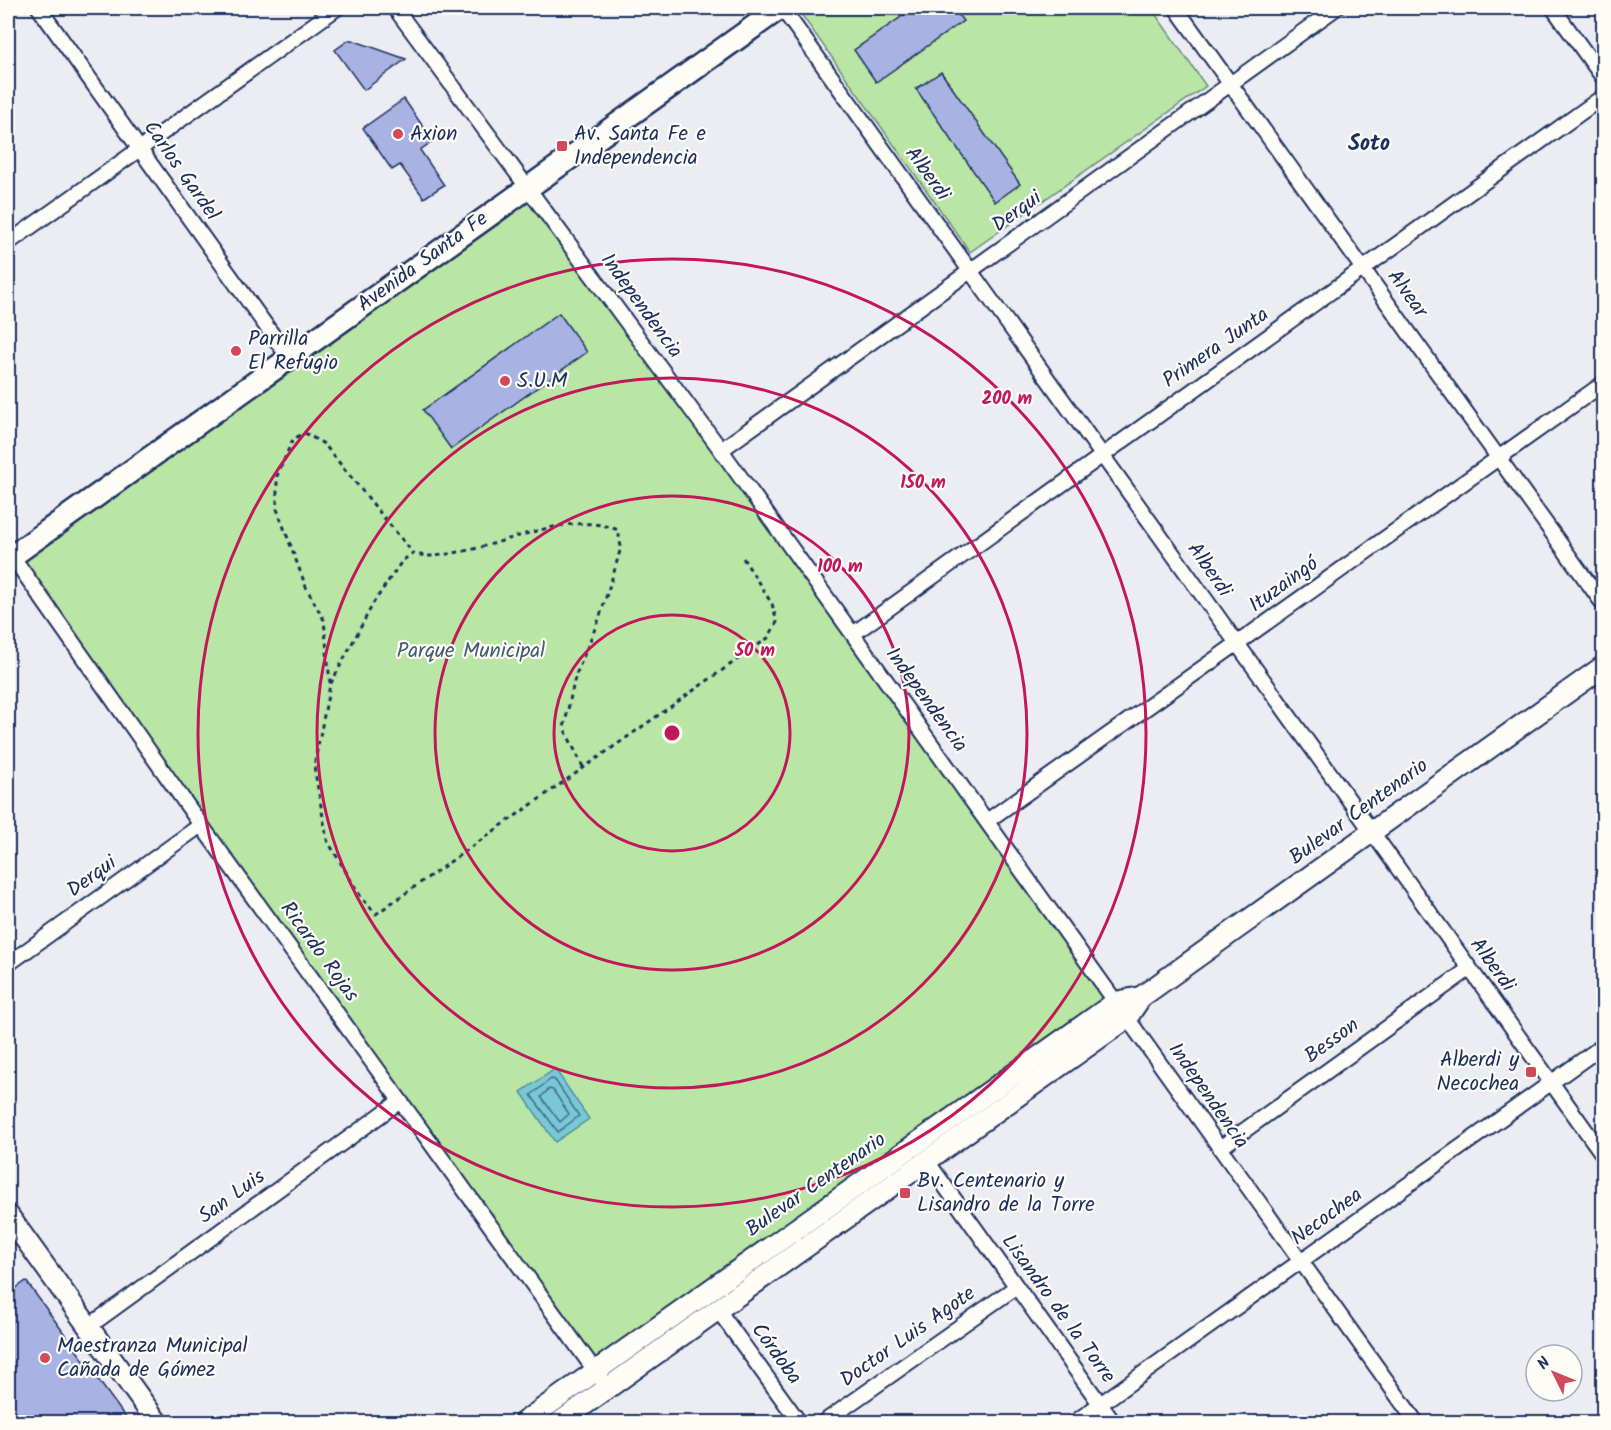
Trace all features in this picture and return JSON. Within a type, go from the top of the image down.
[{"type":"main road","name":"Avenida Santa Fe","points":[[10,557],[781,8]]},
{"type":"main road","name":"Bulevar Centenario","points":[[524,1422],[596,1370],[1142,997],[1604,666]]},
{"type":"main road","name":"Bulevar Centenario","points":[[560,1422],[927,1161],[1122,1010]]},
{"type":"main road","points":[[8,1215],[157,1422]]},
{"type":"street","name":"Carlos Gardel","points":[[39,8],[289,358]]},
{"type":"street","points":[[8,243],[337,8]]},
{"type":"street","name":"Independencia","points":[[395,8],[721,450],[1416,1422]]},
{"type":"street","name":"Alberdi","points":[[781,8],[1370,833],[1604,1156]]},
{"type":"street","name":"Alvear","points":[[1176,8],[1604,605]]},
{"type":"street","name":"Derqui","points":[[721,450],[1336,8]]},
{"type":"street","points":[[1553,8],[1604,79]]},
{"type":"street","name":"Primera Junta","points":[[853,634],[1604,96]]},
{"type":"street","name":"Ituzaingó","points":[[987,822],[1604,383]]},
{"type":"street","name":"Ricardo Rojas","points":[[10,557],[596,1370],[607,1389]]},
{"type":"street","name":"Derqui","points":[[8,964],[201,825]]},
{"type":"street","name":"Besson","points":[[1220,1148],[1468,969]]},
{"type":"street","name":"Necochea","points":[[1075,1422],[1301,1262],[1550,1081],[1604,1045]]},
{"type":"street","name":"San Luis","points":[[88,1327],[400,1101]]},
{"type":"street","name":"Lisandro de la Torre","points":[[927,1161],[1113,1422]]},
{"type":"street","name":"Doctor Luis Agote","points":[[824,1422],[1016,1287]]},
{"type":"street","name":"Córdoba","points":[[718,1310],[799,1422]]},
{"type":"path","points":[[583,767],[564,728],[575,677],[599,619],[621,547],[618,530],[602,523],[577,522],[473,551],[425,557],[413,553],[324,444],[305,433],[293,439],[277,476],[277,509],[306,587],[324,620],[330,685],[314,766],[327,840],[361,897],[376,914],[768,638],[777,622],[772,604],[743,558]]},
{"type":"path","points":[[330,685],[374,602],[402,561],[413,553]]},
{"type":"green space","points":[[810,8],[1151,8],[1206,86],[970,252],[801,14]]},
{"type":"green space","name":"Parque Municipal","points":[[528,188],[1116,1002],[595,1370],[12,556]]},
{"type":"water","points":[[555,1069],[589,1119],[555,1142],[521,1092]]},
{"type":"building","points":[[914,8],[953,8],[963,21],[876,82],[854,50]]},
{"type":"building","points":[[349,40],[406,59],[364,90],[335,50]]},
{"type":"building","points":[[941,72],[1020,184],[995,202],[916,89]]},
{"type":"building","name":"Axion","points":[[404,99],[433,141],[420,150],[444,185],[424,198],[400,165],[392,170],[363,128]]},
{"type":"building","name":"S.U.M","points":[[559,313],[587,352],[451,449],[423,410]]},
{"type":"building","name":"Maestranza Municipal Cañada de Gómez","points":[[26,1281],[129,1422],[8,1422],[8,1294]]},
{"type":"place","name":"Axion","points":[[398,134]]},
{"type":"place","name":"Av. Santa Fe e Independencia","points":[[562,146]]},
{"type":"place","name":"Parrilla El Refugio","points":[[236,351]]},
{"type":"place","name":"S.U.M","points":[[505,381]]},
{"type":"place","name":"Alberdi y Necochea","points":[[1531,1072]]},
{"type":"place","name":"Bv. Centenario y Lisandro de la Torre","points":[[905,1193]]},
{"type":"place","name":"Maestranza Municipal Cañada de Gómez","points":[[45,1358]]},
{"type":"district","name":"Soto","points":[[1369,144]]}]
